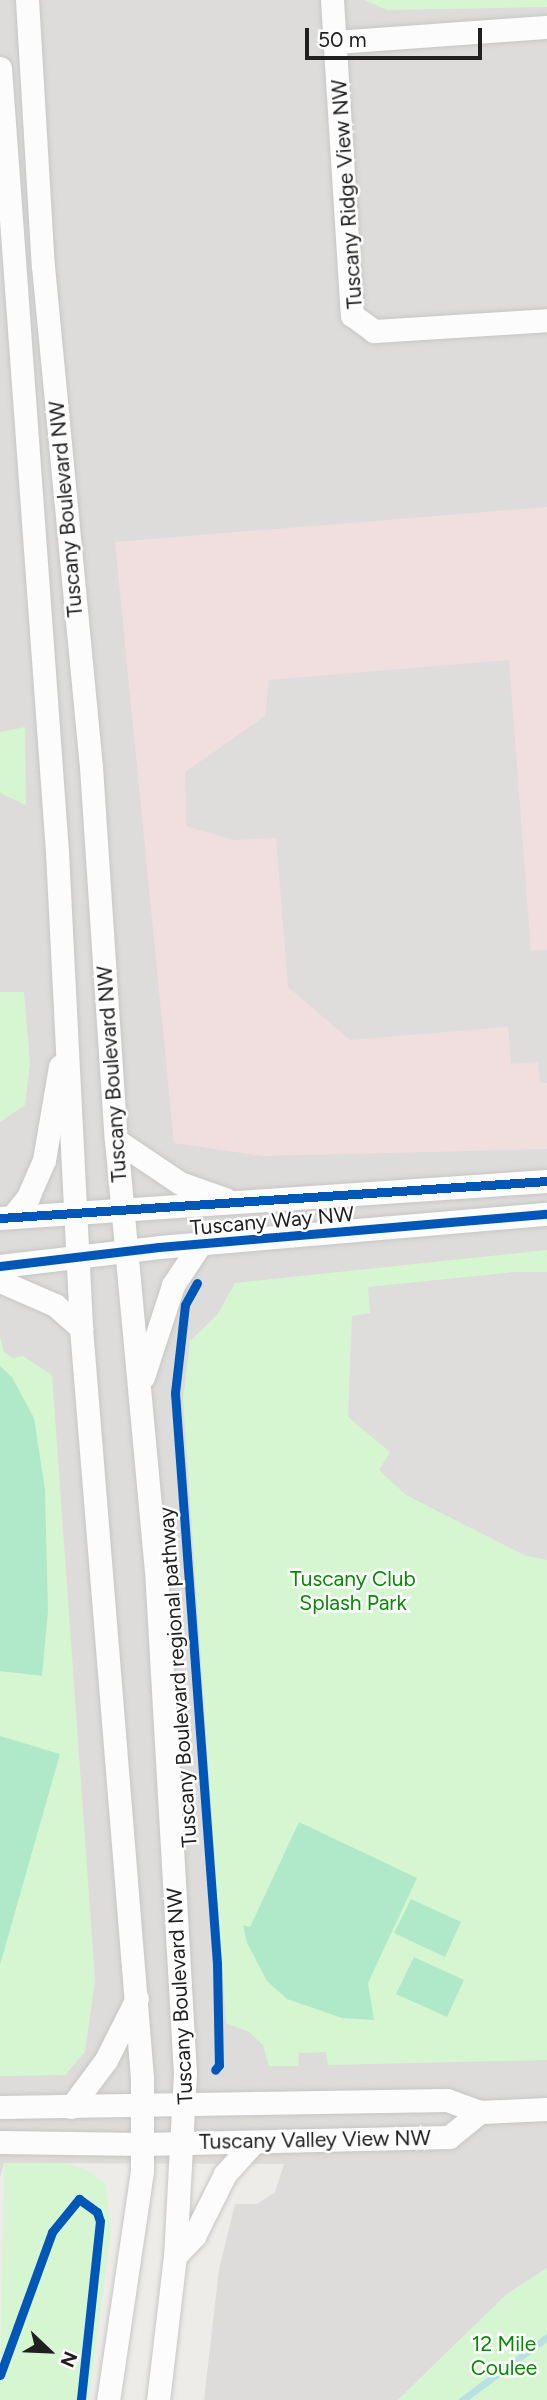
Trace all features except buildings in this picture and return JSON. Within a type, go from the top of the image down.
[{"type":"street","name":"Tuscany Boulevard NW","points":[[27,0],[43,266],[90,767],[116,1140],[156,1569],[186,2105],[175,2256],[158,2400]]},
{"type":"street","name":"Tuscany Ridge View NW","points":[[332,0],[352,315],[374,331],[547,320]]},
{"type":"street","points":[[336,42],[547,27]]},
{"type":"street","name":"Tuscany Boulevard NW","points":[[0,68],[7,274],[68,1018],[81,1328],[143,2107],[143,2144],[108,2400]]},
{"type":"street","points":[[7,274],[43,266]]},
{"type":"street","points":[[6,1217],[29,1197],[44,1160],[68,1018]]},
{"type":"street","points":[[116,1140],[180,1183],[235,1202]]},
{"type":"street","name":"Tuscany Way NW","points":[[6,1217],[547,1181]]},
{"type":"street","name":"Tuscany Way NW","points":[[0,1266],[547,1214]]},
{"type":"street","points":[[139,1390],[173,1285],[199,1246]]},
{"type":"street","points":[[0,1281],[55,1306],[81,1328]]},
{"type":"street","points":[[71,2107],[106,2060],[136,1998]]},
{"type":"street","name":"Tuscany Valley View NW","points":[[0,2107],[143,2107],[447,2100],[480,2112],[547,2109]]},
{"type":"street","name":"Tuscany Valley View NW","points":[[0,2142],[253,2143],[449,2137],[480,2112]]},
{"type":"street","points":[[175,2256],[194,2236],[225,2174],[253,2143]]},
{"type":"shaded area","points":[[0,0],[547,0],[547,2268],[507,2294],[398,2400],[204,2400],[219,2269],[235,2204],[257,2204],[275,2192],[284,2164],[4,2163],[0,2178]]},
{"type":"shaded area","points":[[547,507],[547,1149],[262,1156],[174,1143],[115,542]]},
{"type":"shaded area","points":[[509,660],[531,951],[547,950],[547,1083],[540,1083],[538,1062],[511,1064],[508,1027],[350,1040],[288,987],[276,838],[233,840],[186,826],[185,772],[265,716],[269,680]]},
{"type":"shaded area","points":[[514,1272],[547,1272],[547,1560],[524,1555],[406,1495],[379,1470],[390,1452],[348,1417],[352,1316],[370,1313],[368,1287]]},
{"type":"green space","points":[[365,0],[547,0],[547,7],[387,10]]},
{"type":"green space","points":[[25,727],[26,805],[0,793],[0,732]]},
{"type":"green space","points":[[0,992],[24,992],[30,1063],[25,1105],[0,1122]]},
{"type":"green space","name":"Tuscany Club Splash Park","points":[[547,1250],[547,2060],[328,2065],[326,2052],[299,2053],[298,2066],[269,2066],[263,2045],[249,2032],[226,2023],[183,1400],[190,1341],[217,1315],[235,1283]]},
{"type":"green space","points":[[0,1337],[4,1352],[13,1358],[23,1356],[52,1375],[95,1980],[85,2052],[65,2075],[0,2076]]},
{"type":"green space","points":[[0,1366],[12,1377],[34,1418],[45,1489],[48,1611],[42,1676],[0,1671]]},
{"type":"green space","points":[[0,1736],[60,1754],[0,1965]]},
{"type":"green space","points":[[299,1822],[417,1878],[368,1983],[374,2020],[342,2018],[287,1999],[267,1981],[247,1943],[243,1925],[250,1927]]},
{"type":"green space","points":[[411,1899],[461,1922],[445,1957],[394,1933]]},
{"type":"green space","points":[[414,1957],[464,1980],[447,2017],[396,1994]]},
{"type":"green space","points":[[4,2163],[67,2163],[85,2169],[106,2185],[111,2231],[89,2400],[0,2400]]},
{"type":"green space","name":"12 Mile Coulee","points":[[547,2268],[547,2400],[398,2400],[507,2294]]},
{"type":"waterway","points":[[462,2400],[547,2337]]},
{"type":"cycle path","points":[[0,1218],[547,1181]]},
{"type":"cycle path","points":[[0,1266],[159,1247],[547,1214]]},
{"type":"cycle path","name":"Tuscany Boulevard regional pathway","points":[[197,1283],[185,1305],[175,1393],[217,1964],[219,2065],[215,2070]]},
{"type":"cycle path","points":[[0,2375],[52,2232],[79,2199],[97,2212],[100,2221],[81,2400]]}]
